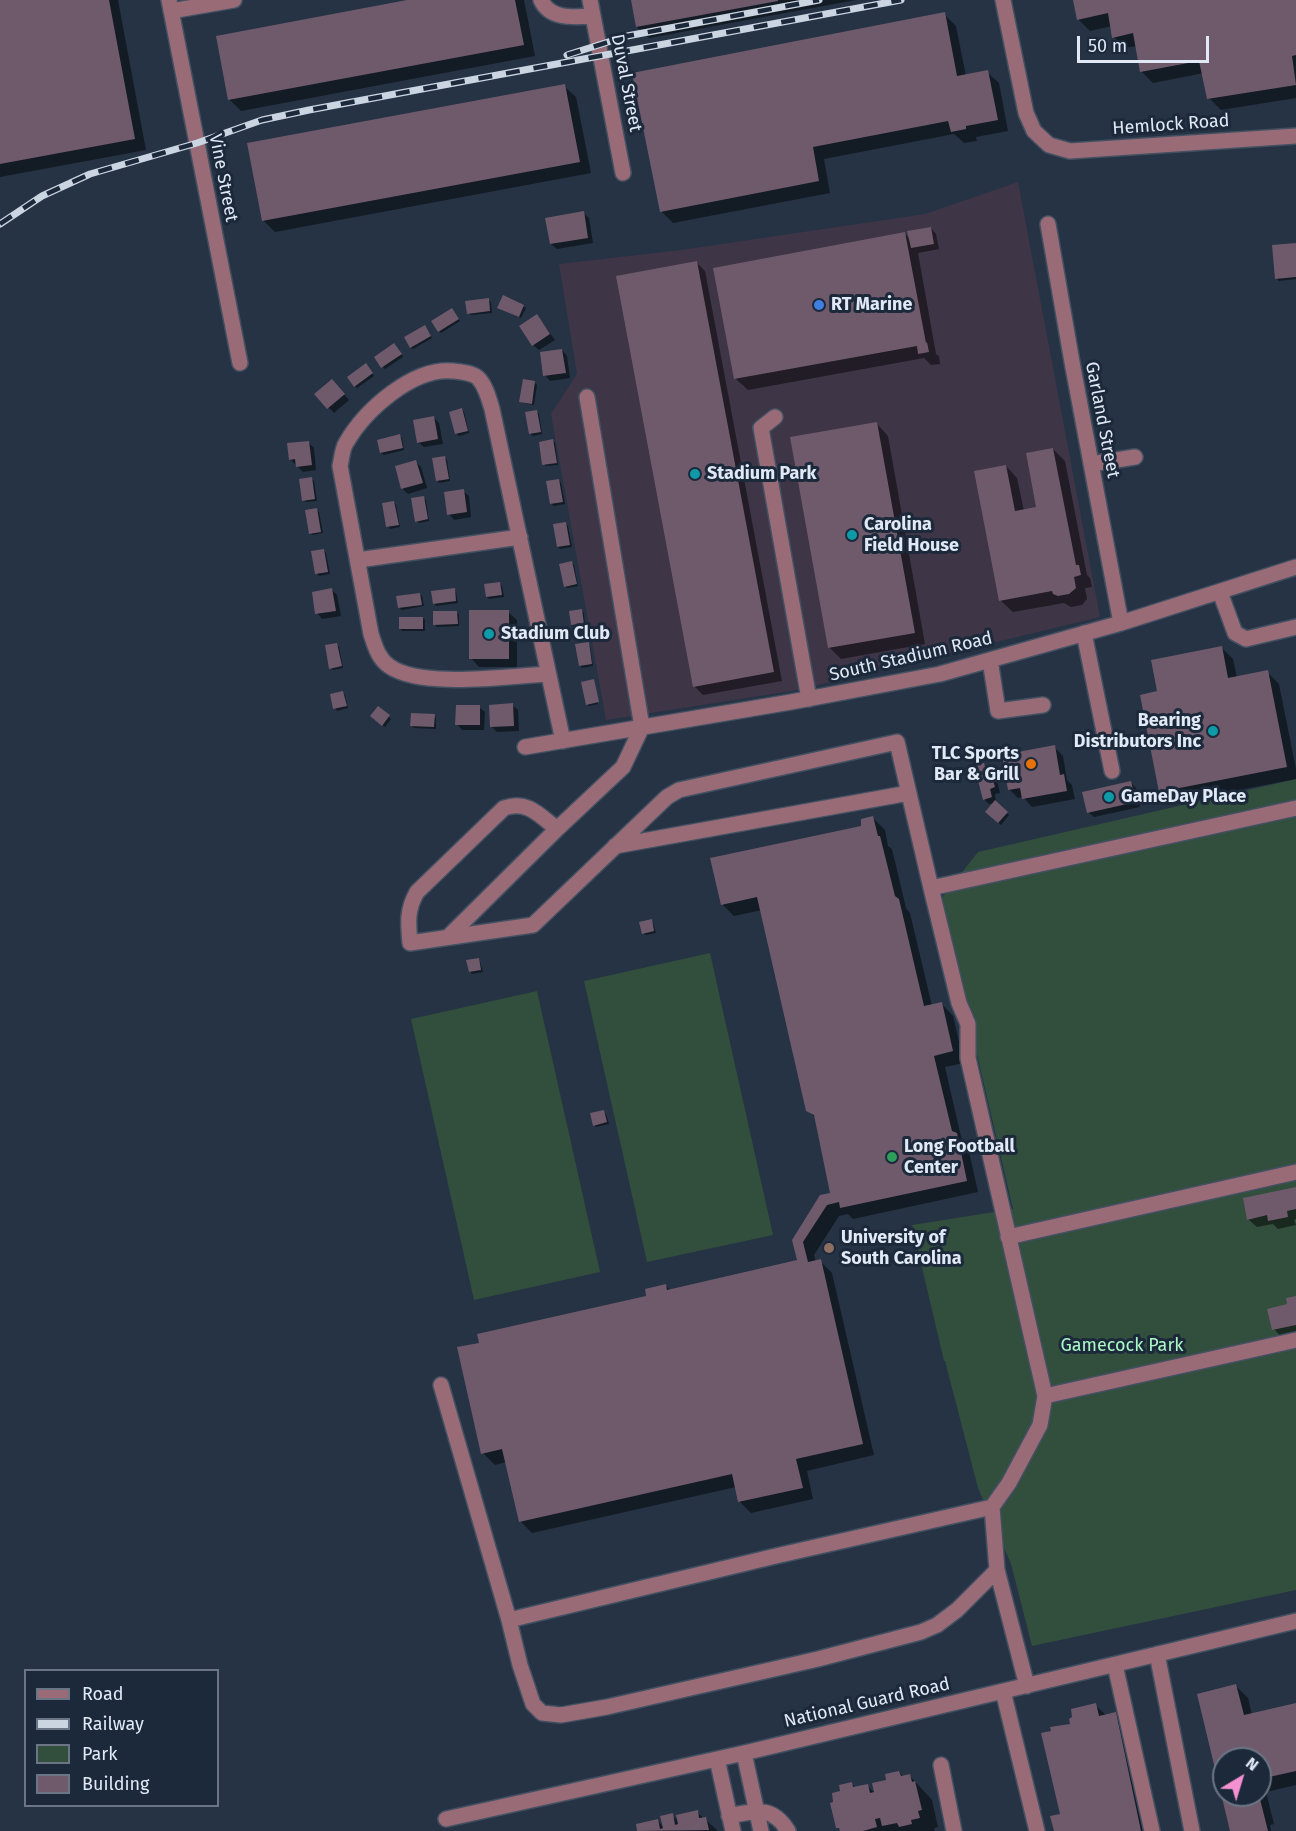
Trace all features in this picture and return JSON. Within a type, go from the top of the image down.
[{"type":"street","points":[[170,6],[234,0]]},
{"type":"street","points":[[541,0],[544,8],[565,18],[593,16]]},
{"type":"street","name":"Duval Street","points":[[590,0],[623,173]]},
{"type":"street","name":"Hemlock Road","points":[[1003,0],[1026,113],[1034,131],[1049,145],[1070,151],[1296,136]]},
{"type":"street","name":"Vine Street","points":[[170,6],[240,363]]},
{"type":"street","name":"Garland Street","points":[[1048,224],[1121,622]]},
{"type":"street","points":[[548,674],[435,679],[404,674],[388,665],[378,654],[371,634],[340,466],[344,445],[364,418],[386,397],[414,379],[443,370],[464,372],[478,378],[486,390],[520,537],[562,741]]},
{"type":"street","points":[[448,937],[623,767],[642,728],[586,396]]},
{"type":"street","points":[[775,417],[761,428],[809,699]]},
{"type":"street","points":[[1091,464],[1134,457]]},
{"type":"street","points":[[358,560],[520,537]]},
{"type":"street","name":"South Stadium Road","points":[[525,747],[809,699],[940,674],[1221,592],[1296,567]]},
{"type":"street","points":[[1221,592],[1235,633],[1246,639],[1296,627]]},
{"type":"street","points":[[1084,633],[1112,771]]},
{"type":"street","points":[[990,660],[998,711],[1043,705]]},
{"type":"street","points":[[557,829],[531,808],[514,805],[504,808],[417,892],[408,916],[410,943],[533,925],[667,797],[679,790],[897,742],[958,1004],[968,1024],[968,1058],[1045,1396],[1040,1425],[1014,1474],[992,1507],[997,1570],[1027,1686]]},
{"type":"street","points":[[615,846],[909,793]]},
{"type":"street","points":[[931,888],[1296,808]]},
{"type":"street","points":[[1008,1237],[1296,1172]]},
{"type":"street","points":[[1045,1396],[1296,1340]]},
{"type":"street","points":[[441,1385],[520,1665],[533,1704],[542,1713],[561,1715],[607,1707],[818,1659],[921,1632],[948,1617],[997,1570]]},
{"type":"street","points":[[509,1620],[992,1507]]},
{"type":"street","name":"National Guard Road","points":[[446,1819],[744,1753],[1296,1621]]},
{"type":"street","points":[[1157,1654],[1192,1831]]},
{"type":"street","points":[[1115,1665],[1152,1831]]},
{"type":"street","points":[[1003,1691],[1037,1831]]},
{"type":"street","points":[[744,1753],[761,1831]]},
{"type":"street","points":[[717,1759],[731,1824],[757,1811],[763,1811],[777,1817],[788,1831]]},
{"type":"street","points":[[941,1765],[954,1831]]},
{"type":"shaded area","points":[[1018,182],[1100,617],[798,690],[606,720],[551,414],[577,374],[559,264],[681,250],[925,214]]},
{"type":"green space","name":"Gamecock Park","points":[[1296,779],[1296,1590],[1032,1646],[1011,1564],[978,1488],[944,1361],[912,1225],[1013,1209],[941,899],[978,852]]},
{"type":"green space","points":[[710,953],[773,1235],[647,1262],[584,981]]},
{"type":"green space","points":[[537,991],[600,1272],[474,1300],[411,1019]]},
{"type":"building","points":[[0,0],[109,0],[135,139],[0,164]]},
{"type":"building","points":[[407,0],[515,0],[524,45],[228,100],[216,36]]},
{"type":"building","points":[[631,0],[778,0],[778,1],[636,27]]},
{"type":"building","points":[[1073,0],[1296,0],[1296,55],[1292,56],[1296,85],[1207,99],[1199,61],[1140,72],[1133,33],[1112,38],[1108,13],[1077,20]]},
{"type":"building","points":[[945,12],[957,76],[988,70],[998,120],[966,126],[966,129],[951,132],[948,121],[813,147],[819,181],[660,212],[632,73]]},
{"type":"building","points":[[565,84],[580,162],[262,221],[247,143]]},
{"type":"building","points":[[584,211],[588,238],[550,244],[545,218]]},
{"type":"building","points":[[931,227],[934,244],[911,248],[907,231]]},
{"type":"building","name":"RT Marine","points":[[905,232],[929,352],[918,354],[917,346],[734,379],[713,268]]},
{"type":"building","points":[[1296,243],[1296,277],[1275,279],[1272,245]]},
{"type":"building","name":"Stadium Park","points":[[697,261],[774,672],[693,687],[616,276]]},
{"type":"building","points":[[503,295],[524,305],[519,317],[497,308]]},
{"type":"building","points":[[489,298],[490,311],[467,314],[465,301]]},
{"type":"building","points":[[452,308],[459,319],[438,332],[431,321]]},
{"type":"building","points":[[537,314],[550,334],[532,346],[519,326]]},
{"type":"building","points":[[425,325],[431,336],[410,348],[404,337]]},
{"type":"building","points":[[394,343],[402,354],[381,368],[374,357]]},
{"type":"building","points":[[562,349],[566,373],[543,376],[540,352]]},
{"type":"building","points":[[366,363],[373,373],[354,387],[347,377]]},
{"type":"building","points":[[332,379],[345,394],[327,409],[314,394]]},
{"type":"building","points":[[523,379],[535,381],[532,404],[519,402]]},
{"type":"building","points":[[462,408],[468,431],[455,434],[449,412]]},
{"type":"building","points":[[537,410],[541,432],[529,434],[525,412]]},
{"type":"building","points":[[434,416],[438,439],[417,443],[413,420]]},
{"type":"building","name":"Carolina Field House","points":[[877,422],[915,633],[828,648],[790,437]]},
{"type":"building","points":[[400,434],[403,448],[380,453],[377,440]]},
{"type":"building","points":[[553,439],[557,463],[542,465],[539,442]]},
{"type":"building","points":[[309,441],[312,465],[296,467],[295,459],[289,460],[287,443]]},
{"type":"building","points":[[1053,448],[1076,565],[1079,565],[1081,575],[1074,577],[1076,588],[1069,594],[1058,596],[1052,591],[999,601],[974,471],[1006,465],[1015,511],[1036,507],[1026,453]]},
{"type":"building","points":[[445,456],[449,479],[436,481],[432,458]]},
{"type":"building","points":[[416,460],[423,483],[401,489],[395,466]]},
{"type":"building","points":[[312,477],[315,499],[302,501],[299,479]]},
{"type":"building","points":[[559,479],[563,502],[550,504],[546,481]]},
{"type":"building","points":[[464,489],[467,512],[447,515],[444,492]]},
{"type":"building","points":[[424,496],[428,519],[415,522],[411,498]]},
{"type":"building","points":[[394,501],[399,525],[386,527],[382,503]]},
{"type":"building","points":[[317,508],[321,532],[309,534],[305,510]]},
{"type":"building","points":[[566,522],[570,545],[557,547],[553,524]]},
{"type":"building","points":[[324,549],[328,572],[315,574],[311,551]]},
{"type":"building","points":[[572,561],[577,584],[564,587],[559,564]]},
{"type":"building","points":[[500,582],[502,595],[486,597],[484,584]]},
{"type":"building","points":[[332,588],[336,611],[315,614],[312,592]]},
{"type":"building","points":[[455,588],[456,601],[433,604],[431,591]]},
{"type":"building","points":[[420,593],[422,605],[398,608],[396,596]]},
{"type":"building","points":[[582,609],[584,624],[571,625],[569,611]]},
{"type":"building","name":"Stadium Club","points":[[469,610],[509,610],[509,659],[469,659]]},
{"type":"building","points":[[433,611],[457,611],[458,624],[433,625]]},
{"type":"building","points":[[399,617],[423,617],[423,629],[399,629]]},
{"type":"building","points":[[589,642],[592,664],[579,666],[575,644]]},
{"type":"building","points":[[337,643],[342,666],[329,669],[325,645]]},
{"type":"building","name":"Bearing Distributors Inc","points":[[1222,646],[1228,678],[1268,670],[1287,767],[1159,792],[1140,695],[1157,691],[1151,660]]},
{"type":"building","points":[[594,679],[599,702],[586,705],[581,682]]},
{"type":"building","points":[[343,691],[347,706],[333,709],[330,694]]},
{"type":"building","points":[[513,703],[514,726],[490,727],[489,705]]},
{"type":"building","points":[[456,705],[480,705],[480,725],[455,725]]},
{"type":"building","points":[[378,706],[390,715],[382,726],[370,716]]},
{"type":"building","points":[[411,713],[435,714],[434,727],[410,726]]},
{"type":"building","name":"TLC Sports Bar & Grill","points":[[1055,745],[1060,775],[1064,774],[1067,791],[1022,799],[1020,788],[1008,790],[1002,755]]},
{"type":"building","points":[[984,763],[986,770],[990,769],[995,787],[990,789],[992,797],[983,800],[974,765]]},
{"type":"building","name":"GameDay Place","points":[[1131,781],[1136,802],[1087,813],[1082,792]]},
{"type":"building","points":[[995,800],[1008,812],[998,823],[985,812]]},
{"type":"building","name":"Long Football Center","points":[[873,816],[895,896],[899,899],[924,1006],[942,1002],[953,1051],[934,1056],[952,1131],[957,1133],[967,1181],[840,1208],[839,1202],[827,1205],[803,1242],[808,1262],[821,1259],[863,1444],[796,1459],[803,1488],[738,1502],[732,1474],[519,1522],[502,1449],[481,1454],[457,1347],[479,1343],[477,1334],[646,1296],[645,1289],[666,1284],[667,1290],[797,1260],[792,1240],[820,1195],[830,1193],[814,1115],[806,1111],[757,897],[721,905],[710,858],[861,826],[861,819]]},
{"type":"building","points":[[652,919],[654,931],[642,934],[639,922]]},
{"type":"building","points":[[479,958],[481,970],[469,972],[466,960]]},
{"type":"building","points":[[604,1110],[607,1122],[593,1126],[590,1113]]},
{"type":"building","points":[[1296,1187],[1296,1209],[1287,1211],[1288,1217],[1268,1221],[1267,1215],[1247,1220],[1243,1198]]},
{"type":"building","points":[[1296,1296],[1296,1325],[1272,1330],[1267,1309],[1287,1304],[1286,1298]]},
{"type":"building","points":[[1236,1684],[1244,1715],[1296,1703],[1296,1771],[1272,1776],[1272,1747],[1212,1747],[1212,1756],[1197,1694]]},
{"type":"building","points":[[1096,1703],[1099,1716],[1116,1712],[1141,1831],[1054,1831],[1050,1816],[1060,1814],[1041,1733],[1051,1731],[1050,1727],[1070,1724],[1071,1709]]},
{"type":"building","points":[[899,1771],[901,1776],[910,1774],[912,1782],[915,1781],[922,1810],[918,1811],[920,1818],[911,1820],[912,1824],[899,1827],[897,1823],[882,1826],[880,1818],[875,1819],[877,1827],[863,1831],[840,1831],[836,1828],[830,1803],[833,1802],[832,1793],[840,1791],[839,1785],[852,1782],[853,1787],[868,1784],[870,1793],[874,1792],[872,1783],[886,1780],[885,1774]]},
{"type":"building","points":[[1224,1807],[1262,1807],[1268,1831],[1230,1831]]},
{"type":"building","points":[[698,1810],[699,1818],[706,1817],[709,1830],[637,1831],[636,1824],[658,1819],[660,1829],[663,1828],[660,1816],[673,1813],[675,1825],[678,1824],[676,1815]]},
{"type":"railway","points":[[567,55],[627,36],[819,0]]},
{"type":"railway","points":[[0,224],[42,196],[90,174],[197,143],[262,120],[901,0]]},
{"type":"place","name":"RT Marine","points":[[819,305]]},
{"type":"place","name":"Stadium Park","points":[[695,474]]},
{"type":"place","name":"Carolina Field House","points":[[852,535]]},
{"type":"place","name":"Stadium Club","points":[[489,634]]},
{"type":"place","name":"Bearing Distributors Inc","points":[[1213,731]]},
{"type":"place","name":"TLC Sports Bar & Grill","points":[[1031,764]]},
{"type":"place","name":"GameDay Place","points":[[1109,797]]},
{"type":"place","name":"Long Football Center","points":[[892,1157]]},
{"type":"place","name":"University of South Carolina","points":[[829,1248]]}]
